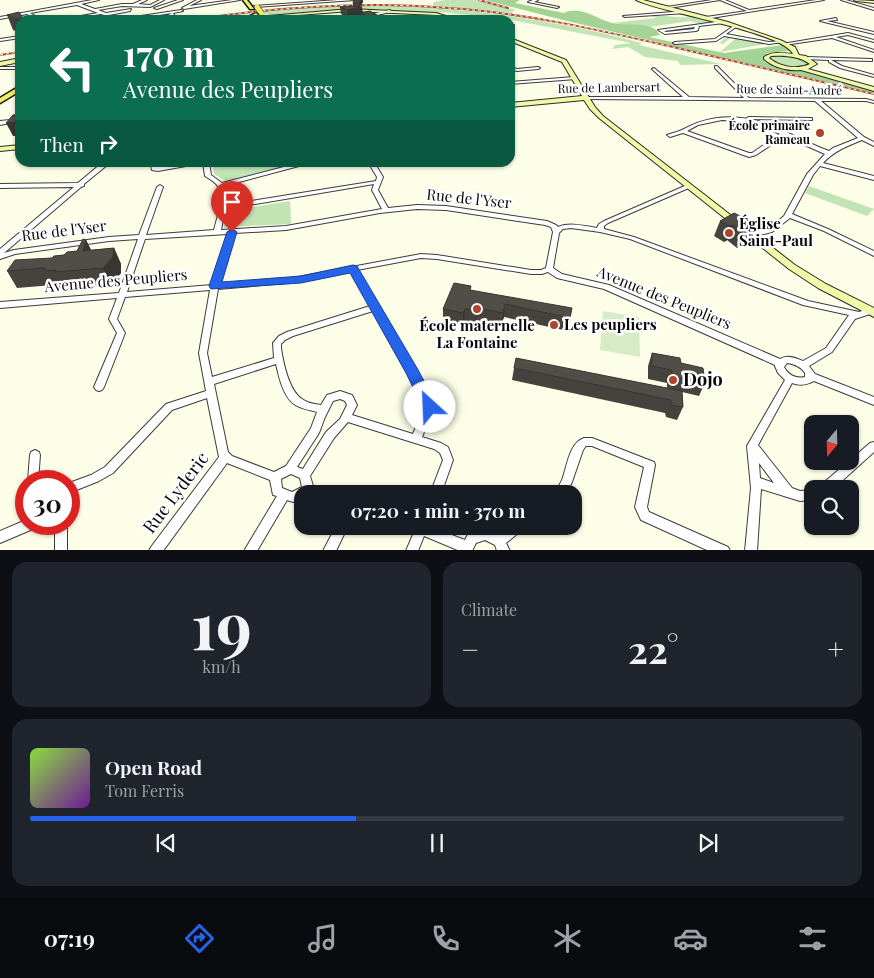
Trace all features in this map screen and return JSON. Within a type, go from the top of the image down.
[{"type":"main road","points":[[246,0],[255,7],[259,15],[338,10],[440,15]]},
{"type":"main road","points":[[638,0],[735,26],[783,43],[794,49],[797,56]]},
{"type":"main road","points":[[856,0],[874,2]]},
{"type":"main road","points":[[515,41],[565,62],[595,112],[806,276],[872,312]]},
{"type":"main road","points":[[783,43],[791,51],[784,54]]},
{"type":"main road","points":[[858,85],[816,72],[806,58],[784,54],[770,55],[766,58],[776,64],[797,68],[858,85],[874,89]]},
{"type":"main road","points":[[0,64],[15,61]]},
{"type":"main road","points":[[797,68],[812,65]]},
{"type":"main road","points":[[0,101],[15,91]]},
{"type":"main road","name":"Rue de Lambersart","points":[[515,105],[585,98]]},
{"type":"main road","points":[[0,149],[15,148]]},
{"type":"street","points":[[16,15],[97,0]]},
{"type":"street","points":[[134,5],[145,0]]},
{"type":"street","points":[[150,6],[162,0]]},
{"type":"street","points":[[156,8],[178,0]]},
{"type":"street","points":[[173,15],[201,0]]},
{"type":"street","points":[[151,15],[238,0]]},
{"type":"street","points":[[228,2],[246,0]]},
{"type":"street","points":[[255,7],[353,0]]},
{"type":"street","points":[[536,0],[530,2],[557,7]]},
{"type":"street","points":[[540,0],[561,5],[551,10]]},
{"type":"street","points":[[669,7],[718,0]]},
{"type":"street","points":[[722,0],[748,10],[822,0]]},
{"type":"street","points":[[704,17],[815,0]]},
{"type":"street","points":[[843,0],[874,9]]},
{"type":"street","points":[[78,4],[104,14]]},
{"type":"street","points":[[96,11],[134,5],[150,6],[163,13]]},
{"type":"street","points":[[97,15],[130,10]]},
{"type":"street","points":[[374,15],[390,12]]},
{"type":"street","points":[[625,16],[685,12]]},
{"type":"street","points":[[26,13],[30,15]]},
{"type":"street","points":[[0,18],[15,15]]},
{"type":"street","points":[[836,19],[822,21],[874,33]]},
{"type":"street","points":[[697,26],[696,30],[665,33],[660,30],[723,22]]},
{"type":"street","points":[[676,43],[714,40],[735,26]]},
{"type":"street","points":[[835,30],[874,41]]},
{"type":"street","points":[[724,35],[769,43],[783,43],[848,34]]},
{"type":"street","points":[[831,37],[873,51]]},
{"type":"street","points":[[0,40],[15,38]]},
{"type":"street","points":[[806,58],[872,60]]},
{"type":"street","points":[[812,65],[830,61],[872,60]]},
{"type":"street","points":[[830,61],[841,67],[874,76]]},
{"type":"street","points":[[716,67],[748,99]]},
{"type":"street","points":[[0,68],[15,68]]},
{"type":"street","points":[[515,69],[538,68]]},
{"type":"street","points":[[654,69],[687,98]]},
{"type":"street","points":[[515,83],[574,78]]},
{"type":"street","name":"Rue de Lambersart","points":[[585,98],[710,99]]},
{"type":"street","name":"Rue de Saint-André","points":[[710,99],[871,101]]},
{"type":"street","points":[[817,100],[862,138],[874,144]]},
{"type":"street","points":[[734,117],[785,133],[831,152]]},
{"type":"street","points":[[670,135],[704,122],[734,117],[810,119]]},
{"type":"street","points":[[0,123],[15,121]]},
{"type":"street","points":[[684,131],[747,155],[754,154],[785,133]]},
{"type":"street","points":[[751,235],[770,231],[788,215],[818,164],[831,152],[862,138]]},
{"type":"street","points":[[818,164],[872,178]]},
{"type":"street","points":[[0,253],[4,245],[102,167]]},
{"type":"street","points":[[154,167],[154,169],[158,170],[172,167]]},
{"type":"street","points":[[207,167],[208,176],[220,185],[222,190],[222,208],[217,232]]},
{"type":"street","points":[[220,185],[292,167]]},
{"type":"street","points":[[375,167],[380,176],[375,190],[386,211]]},
{"type":"street","points":[[222,208],[378,182]]},
{"type":"street","points":[[0,186],[82,185]]},
{"type":"street","points":[[600,230],[606,222],[688,186]]},
{"type":"street","points":[[99,386],[121,333],[113,319],[160,187]]},
{"type":"street","name":"Rue de l'Yser","points":[[0,257],[14,252],[103,240],[292,228],[417,207],[446,208],[547,223],[554,226],[556,232]]},
{"type":"street","points":[[788,215],[826,230],[874,254]]},
{"type":"street","points":[[549,269],[556,232],[564,226],[600,230],[653,245],[806,303],[857,314],[872,312]]},
{"type":"street","points":[[232,232],[215,286],[203,353],[225,457],[275,477],[290,469],[315,430],[323,410],[332,396],[340,395],[349,398],[352,405],[346,417],[330,435],[305,475],[307,485]]},
{"type":"street","points":[[4,245],[14,252]]},
{"type":"street","name":"Avenue des Peupliers","points":[[0,305],[301,280],[413,257],[428,256],[531,272],[545,272],[549,269],[560,276],[606,287],[780,363],[790,360],[803,365]]},
{"type":"street","points":[[353,269],[430,405],[416,439]]},
{"type":"street","points":[[323,410],[302,404],[294,399],[279,360],[276,346],[287,335],[376,307]]},
{"type":"street","points":[[857,314],[851,318],[829,350],[803,365],[811,376],[874,401]]},
{"type":"street","points":[[80,484],[108,470],[169,407],[279,360]]},
{"type":"street","points":[[780,363],[781,371],[790,379],[804,382],[811,376]]},
{"type":"street","points":[[750,550],[756,482],[752,446],[790,379]]},
{"type":"street","points":[[346,417],[437,446],[446,454],[447,466],[439,485]]},
{"type":"street","points":[[565,485],[579,447],[584,442],[592,442],[650,465],[641,507],[645,516],[724,550]]},
{"type":"street","points":[[752,446],[789,493]]},
{"type":"street","points":[[835,480],[874,446]]},
{"type":"street","points":[[34,470],[35,454]]},
{"type":"street","name":"Rue Lyderic","points":[[155,550],[225,457]]},
{"type":"street","points":[[290,469],[305,475]]},
{"type":"street","points":[[275,477],[277,490],[294,496]]},
{"type":"street","points":[[756,482],[789,493],[804,496]]},
{"type":"street","points":[[250,550],[285,494]]},
{"type":"street","points":[[0,537],[15,530]]},
{"type":"street","points":[[436,535],[467,549],[472,538],[481,534],[491,535],[501,546],[510,535]]},
{"type":"street","points":[[60,550],[61,535]]},
{"type":"street","points":[[329,550],[337,535]]},
{"type":"street","points":[[412,550],[416,535]]},
{"type":"green space","points":[[445,0],[476,0],[516,10],[509,13],[428,5]]},
{"type":"green space","points":[[485,0],[520,0],[515,3],[564,13],[570,11],[582,12],[612,23],[650,27],[655,29],[660,35],[649,37],[724,53],[783,45],[789,51],[768,53],[763,57],[764,60],[874,90],[874,93],[563,20]]},
{"type":"green space","points":[[319,6],[400,6],[505,15],[348,9],[270,15],[265,14],[263,11]]},
{"type":"green space","points":[[681,13],[718,22],[700,24],[691,21],[649,27],[612,23],[656,18],[652,16],[688,17]]},
{"type":"green space","points":[[515,17],[608,35],[642,43],[639,45],[721,64],[680,65],[678,61],[645,57],[628,47],[612,49],[615,45],[631,43],[515,21]]},
{"type":"green space","points":[[727,37],[765,44],[720,52],[735,39],[731,38],[723,44],[719,43]]},
{"type":"green space","points":[[774,55],[795,56],[811,64],[801,67],[785,66],[770,59]]},
{"type":"green space","points":[[213,167],[290,167],[227,182],[214,174]]},
{"type":"green space","points":[[809,186],[874,209],[867,216],[805,193]]},
{"type":"green space","points":[[290,201],[291,224],[224,227],[226,212],[228,211]]},
{"type":"green space","points":[[603,311],[639,317],[640,357],[600,350]]},
{"type":"building","points":[[354,0],[361,0],[359,3],[353,3]]},
{"type":"building","points":[[340,7],[362,7],[347,10]]},
{"type":"building","points":[[370,11],[377,15],[365,15],[360,13]]},
{"type":"building","points":[[19,12],[21,15],[15,15],[15,18],[7,15]]},
{"type":"building","points":[[15,115],[15,122],[6,123]]},
{"type":"building","points":[[734,213],[749,220],[746,222],[755,229],[744,232],[733,225],[730,226],[720,221]]},
{"type":"building","points":[[83,239],[86,240],[83,251],[114,248],[113,257],[103,268],[55,272],[56,270],[45,271],[45,268],[7,271],[15,260],[52,258],[64,255],[67,252],[77,251]]},
{"type":"building","points":[[454,283],[471,286],[470,290],[572,308],[570,318],[505,304],[503,313],[477,308],[476,311],[465,309],[463,313],[443,309]]},
{"type":"building","points":[[652,353],[680,358],[681,363],[703,368],[705,383],[672,377],[672,370],[652,366]]},
{"type":"building","points":[[516,358],[682,391],[683,407],[671,405],[671,400],[514,368]]},
{"type":"railway","points":[[479,0],[508,8]]},
{"type":"railway","points":[[231,15],[319,6],[351,5],[416,6],[514,15]]},
{"type":"railway","points":[[515,15],[597,30],[874,94]]},
{"type":"railway","points":[[0,55],[15,53]]},
{"type":"place","name":"École primaire Rameau","points":[[820,133]]},
{"type":"place","name":"Église Saint-Paul","points":[[729,233]]},
{"type":"place","name":"École maternelle La Fontaine","points":[[477,309]]},
{"type":"place","name":"Les peupliers","points":[[554,325]]},
{"type":"place","name":"Dojo","points":[[673,380]]},
{"type":"route","points":[[232,232],[215,286],[301,280],[353,269],[413,372],[430,407]]}]
